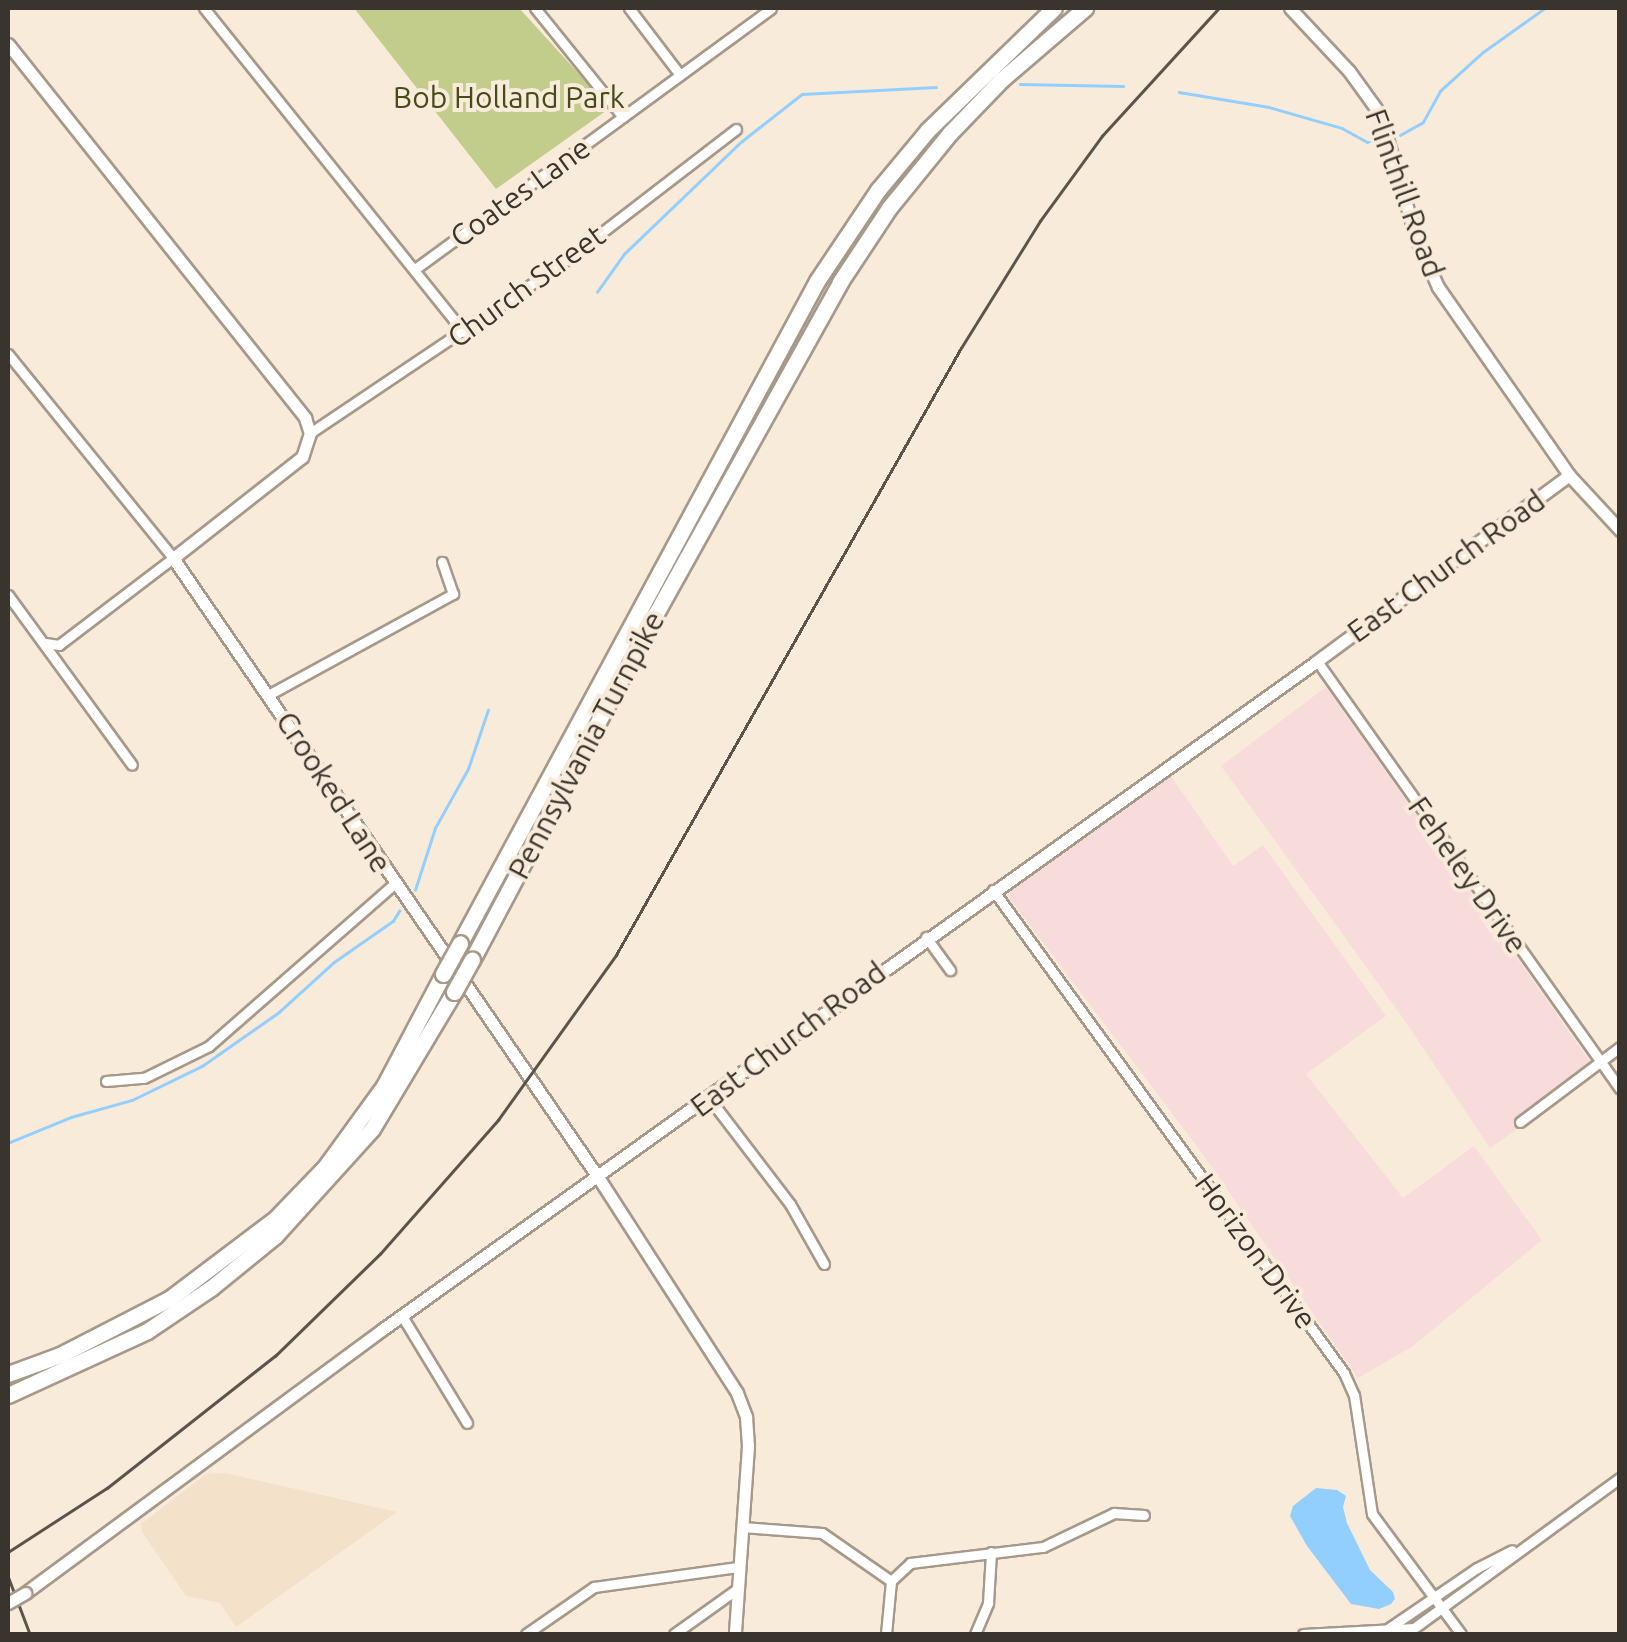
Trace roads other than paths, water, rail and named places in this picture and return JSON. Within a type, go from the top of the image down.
[{"type":"highway","name":"Pennsylvania Turnpike","points":[[8,1374],[60,1355],[169,1298],[276,1218],[326,1166],[384,1086],[793,320],[836,252],[928,130],[1054,8]]},
{"type":"highway","name":"Pennsylvania Turnpike","points":[[8,1396],[147,1331],[211,1288],[275,1236],[372,1129],[472,960],[655,615],[840,282],[889,208],[950,133],[1001,80],[1085,8]]},
{"type":"street","points":[[204,8],[464,332]]},
{"type":"street","points":[[535,8],[623,117]]},
{"type":"street","points":[[628,8],[680,74]]},
{"type":"street","name":"Coates Lane","points":[[414,269],[771,8]]},
{"type":"street","name":"Flinthill Road","points":[[1290,8],[1374,104],[1389,135],[1428,268],[1570,475],[1620,530]]},
{"type":"street","points":[[8,44],[295,405],[310,433],[308,447],[293,466],[59,644],[45,643]]},
{"type":"street","name":"Church Street","points":[[310,433],[464,332],[736,129]]},
{"type":"street","points":[[8,354],[173,558]]},
{"type":"street","name":"East Church Road","points":[[8,1603],[1570,475]]},
{"type":"street","name":"Crooked Lane","points":[[173,558],[598,1177],[742,1405],[748,1446],[734,1634]]},
{"type":"street","points":[[270,694],[453,594],[442,562]]},
{"type":"street","points":[[8,595],[132,766]]},
{"type":"street","name":"Feheley Drive","points":[[1317,661],[1620,1089]]},
{"type":"street","points":[[106,1081],[144,1078],[209,1046],[394,884]]},
{"type":"street","name":"Horizon Drive","points":[[993,890],[1344,1373],[1354,1395],[1372,1514],[1461,1634]]},
{"type":"street","points":[[926,937],[950,970]]},
{"type":"street","points":[[1520,1122],[1620,1047]]},
{"type":"street","points":[[710,1098],[790,1204],[824,1264]]},
{"type":"street","points":[[402,1316],[466,1423]]},
{"type":"street","points":[[1303,1634],[1414,1628],[1620,1478]]},
{"type":"street","points":[[886,1634],[890,1580],[901,1568],[922,1558],[1052,1545],[1114,1513],[1144,1515]]},
{"type":"street","points":[[742,1527],[822,1533],[890,1580]]},
{"type":"street","points":[[1384,1631],[1487,1561],[1529,1543]]},
{"type":"street","points":[[974,1634],[988,1603],[991,1552]]},
{"type":"street","points":[[526,1634],[594,1587],[738,1567]]},
{"type":"street","points":[[674,1634],[737,1589]]},
{"type":"water","points":[[1316,1488],[1337,1490],[1346,1496],[1343,1507],[1347,1523],[1370,1570],[1393,1592],[1395,1599],[1391,1604],[1379,1609],[1351,1604],[1307,1546],[1290,1516],[1293,1506]]},
{"type":"waterway","points":[[1400,135],[1423,122],[1440,91],[1483,52],[1545,8]]},
{"type":"waterway","points":[[1020,84],[1123,86]]},
{"type":"waterway","points":[[597,292],[624,254],[742,141],[802,94],[936,87]]},
{"type":"waterway","points":[[1179,92],[1269,107],[1342,128],[1367,142],[1380,142]]},
{"type":"waterway","points":[[415,890],[435,828],[468,769],[488,710]]},
{"type":"waterway","points":[[8,1143],[71,1117],[132,1100],[202,1066],[279,1012],[334,962],[393,921],[399,911]]},
{"type":"tram line","points":[[8,1576],[30,1634]]},
{"type":"railway","points":[[8,1552],[107,1488],[275,1356],[380,1254],[498,1120],[616,955],[961,348],[1040,221],[1102,136],[1219,8]]},
{"type":"park label","name":"Bob Holland Park","points":[[509,97]]}]
